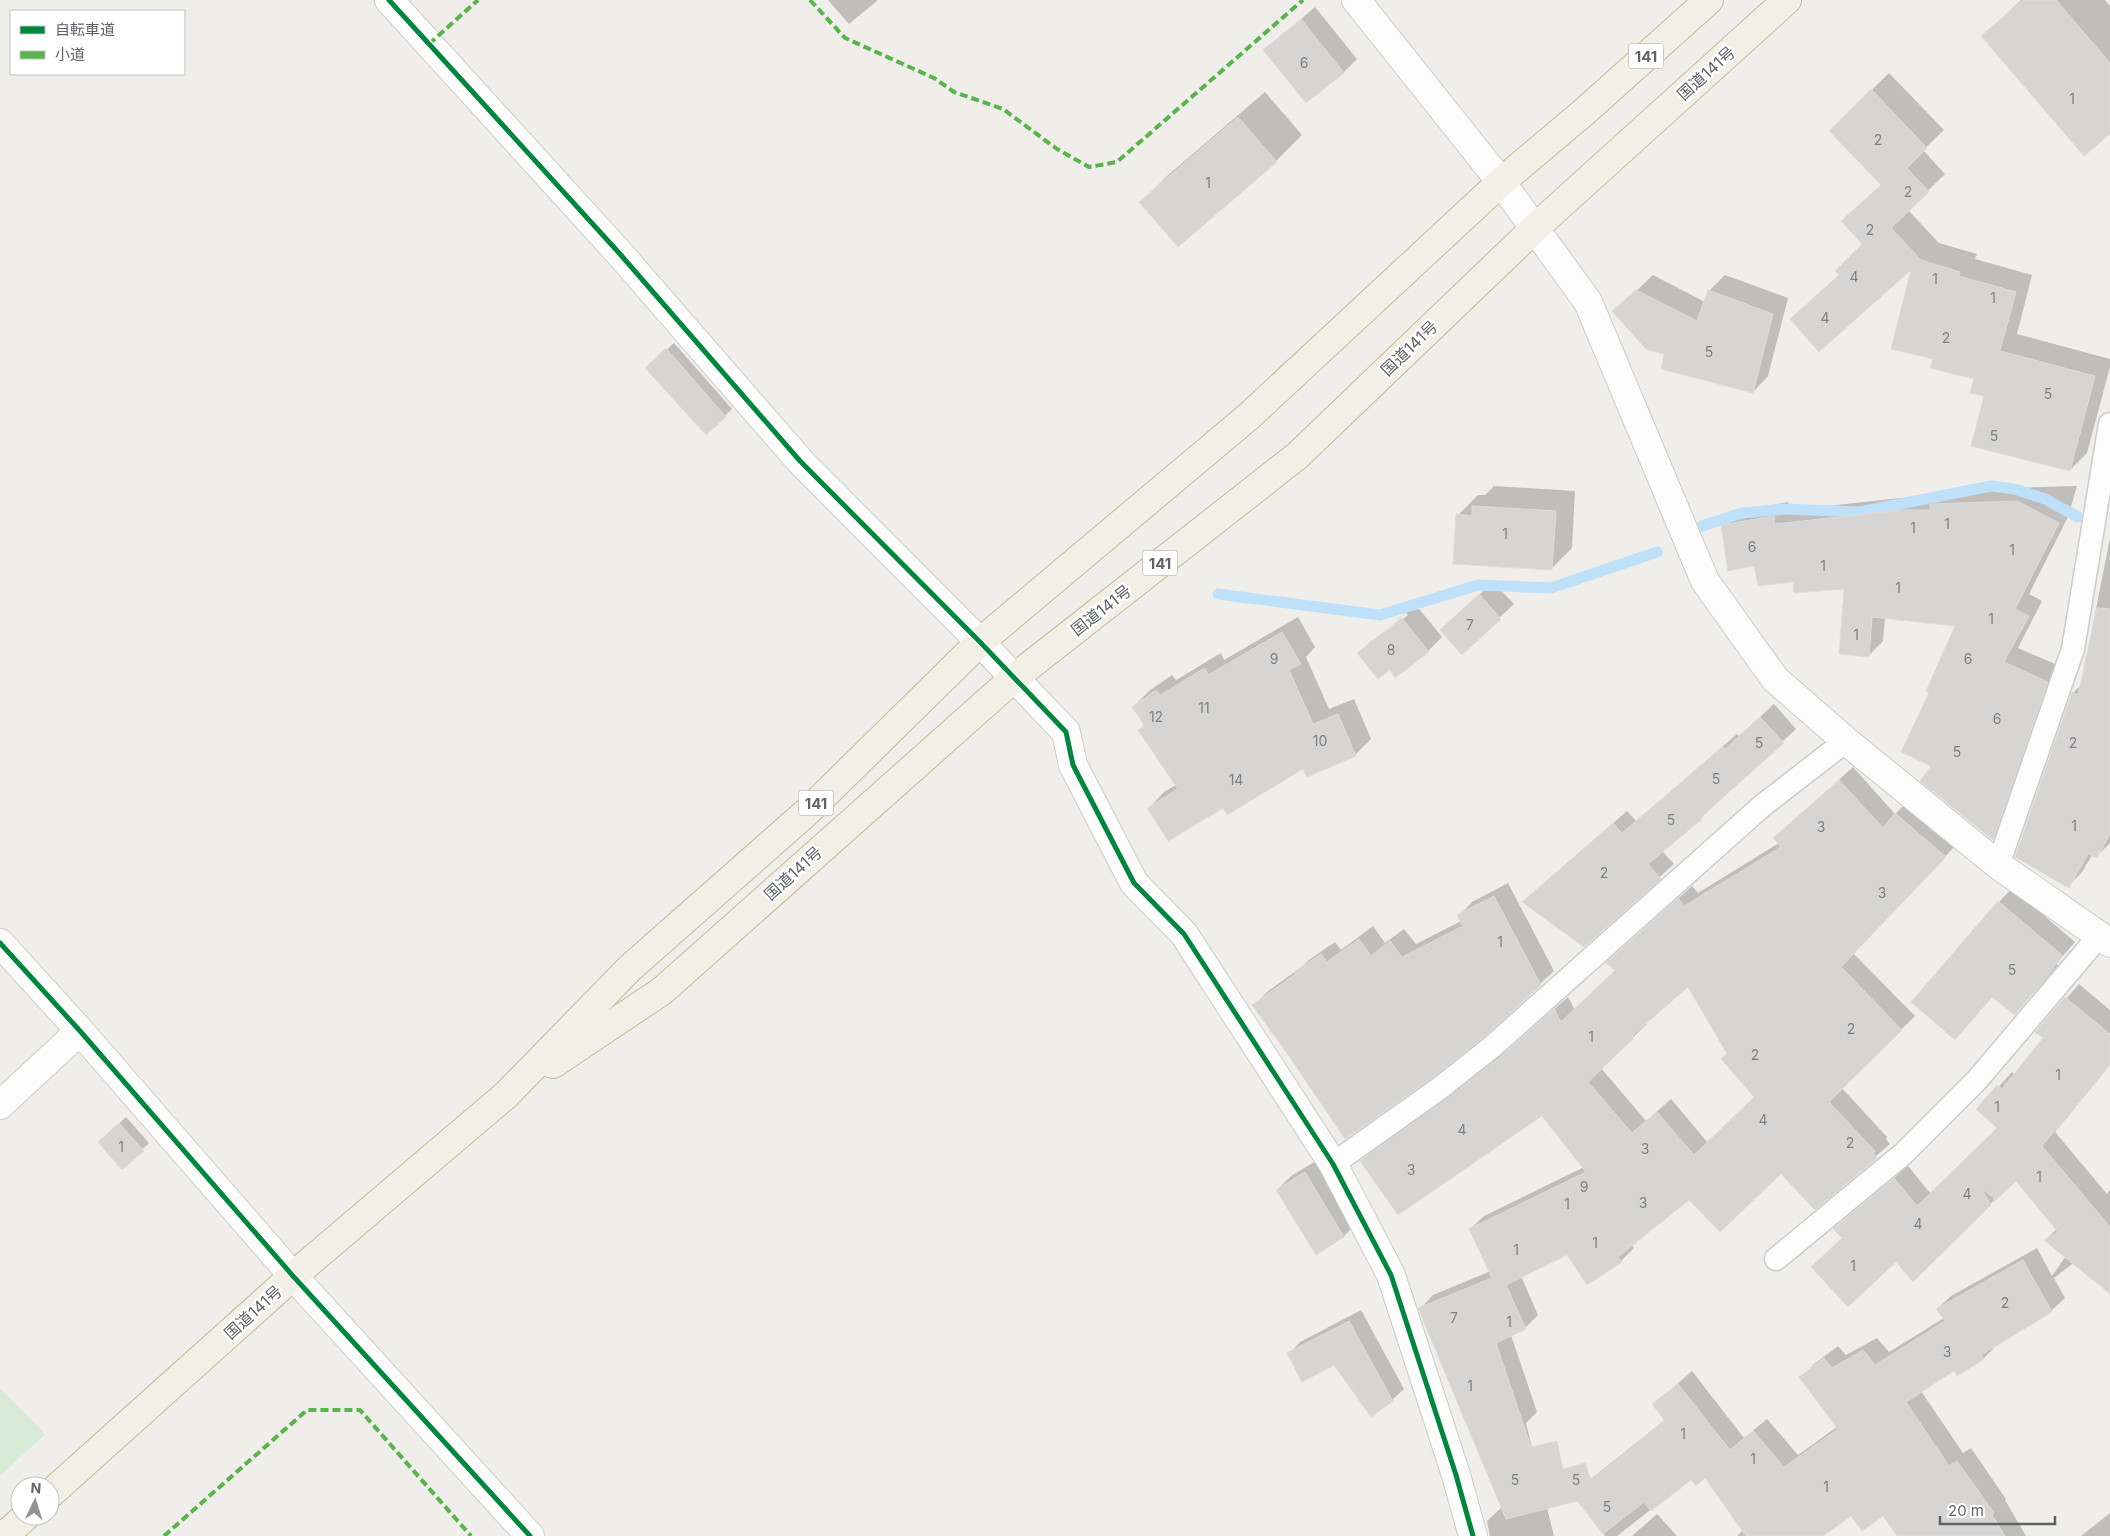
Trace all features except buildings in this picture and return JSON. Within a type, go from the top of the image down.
[{"type":"highway","name":"国道141号","points":[[60,1485],[293,1276],[506,1095],[630,968],[808,811],[980,642],[1248,416],[1501,182],[1584,112],[1710,0]]},
{"type":"highway","name":"国道141号","points":[[506,1095],[662,991],[1014,678],[1297,456],[1535,228],[1787,0]]},
{"type":"highway","points":[[4,1536],[15,1526]]},
{"type":"street","points":[[389,0],[620,254],[800,461],[980,642],[1066,732],[1073,765],[1134,882],[1184,934],[1332,1164],[1391,1275],[1456,1475],[1472,1536]]},
{"type":"street","points":[[1356,0],[1501,182],[1588,302],[1705,581],[1775,679],[1846,741],[1998,865],[2105,939]]},
{"type":"street","points":[[0,943],[80,1031],[293,1276],[530,1536]]},
{"type":"street","points":[[0,1105],[80,1031]]},
{"type":"lane","points":[[1998,865],[2073,648],[2101,537],[2110,424]]},
{"type":"lane","points":[[1332,1164],[1440,1088],[1493,1046],[1762,806],[1846,741]]},
{"type":"lane","points":[[1776,1259],[1903,1154],[1977,1080],[2105,939]]},
{"type":"green space","points":[[0,1389],[45,1434],[0,1476]]},
{"type":"waterway","points":[[1702,526],[1742,513],[1785,509],[1860,512],[1991,486],[2015,489],[2045,499],[2078,517]]},
{"type":"waterway","points":[[1218,594],[1380,615],[1478,585],[1551,588],[1657,552]]},
{"type":"marked path","points":[[429,44],[478,0]]},
{"type":"marked path","points":[[810,0],[845,38],[934,78],[954,92],[1003,109],[1057,149],[1089,167],[1117,162],[1303,0]]},
{"type":"marked path","points":[[164,1536],[307,1410],[360,1410],[471,1536]]},
{"type":"cycle path","points":[[389,0],[620,254],[800,461],[980,642],[1066,732],[1073,765],[1134,883],[1184,934],[1333,1164],[1391,1275],[1456,1475],[1473,1536]]},
{"type":"cycle path","points":[[0,943],[80,1031],[293,1276],[530,1536]]}]
